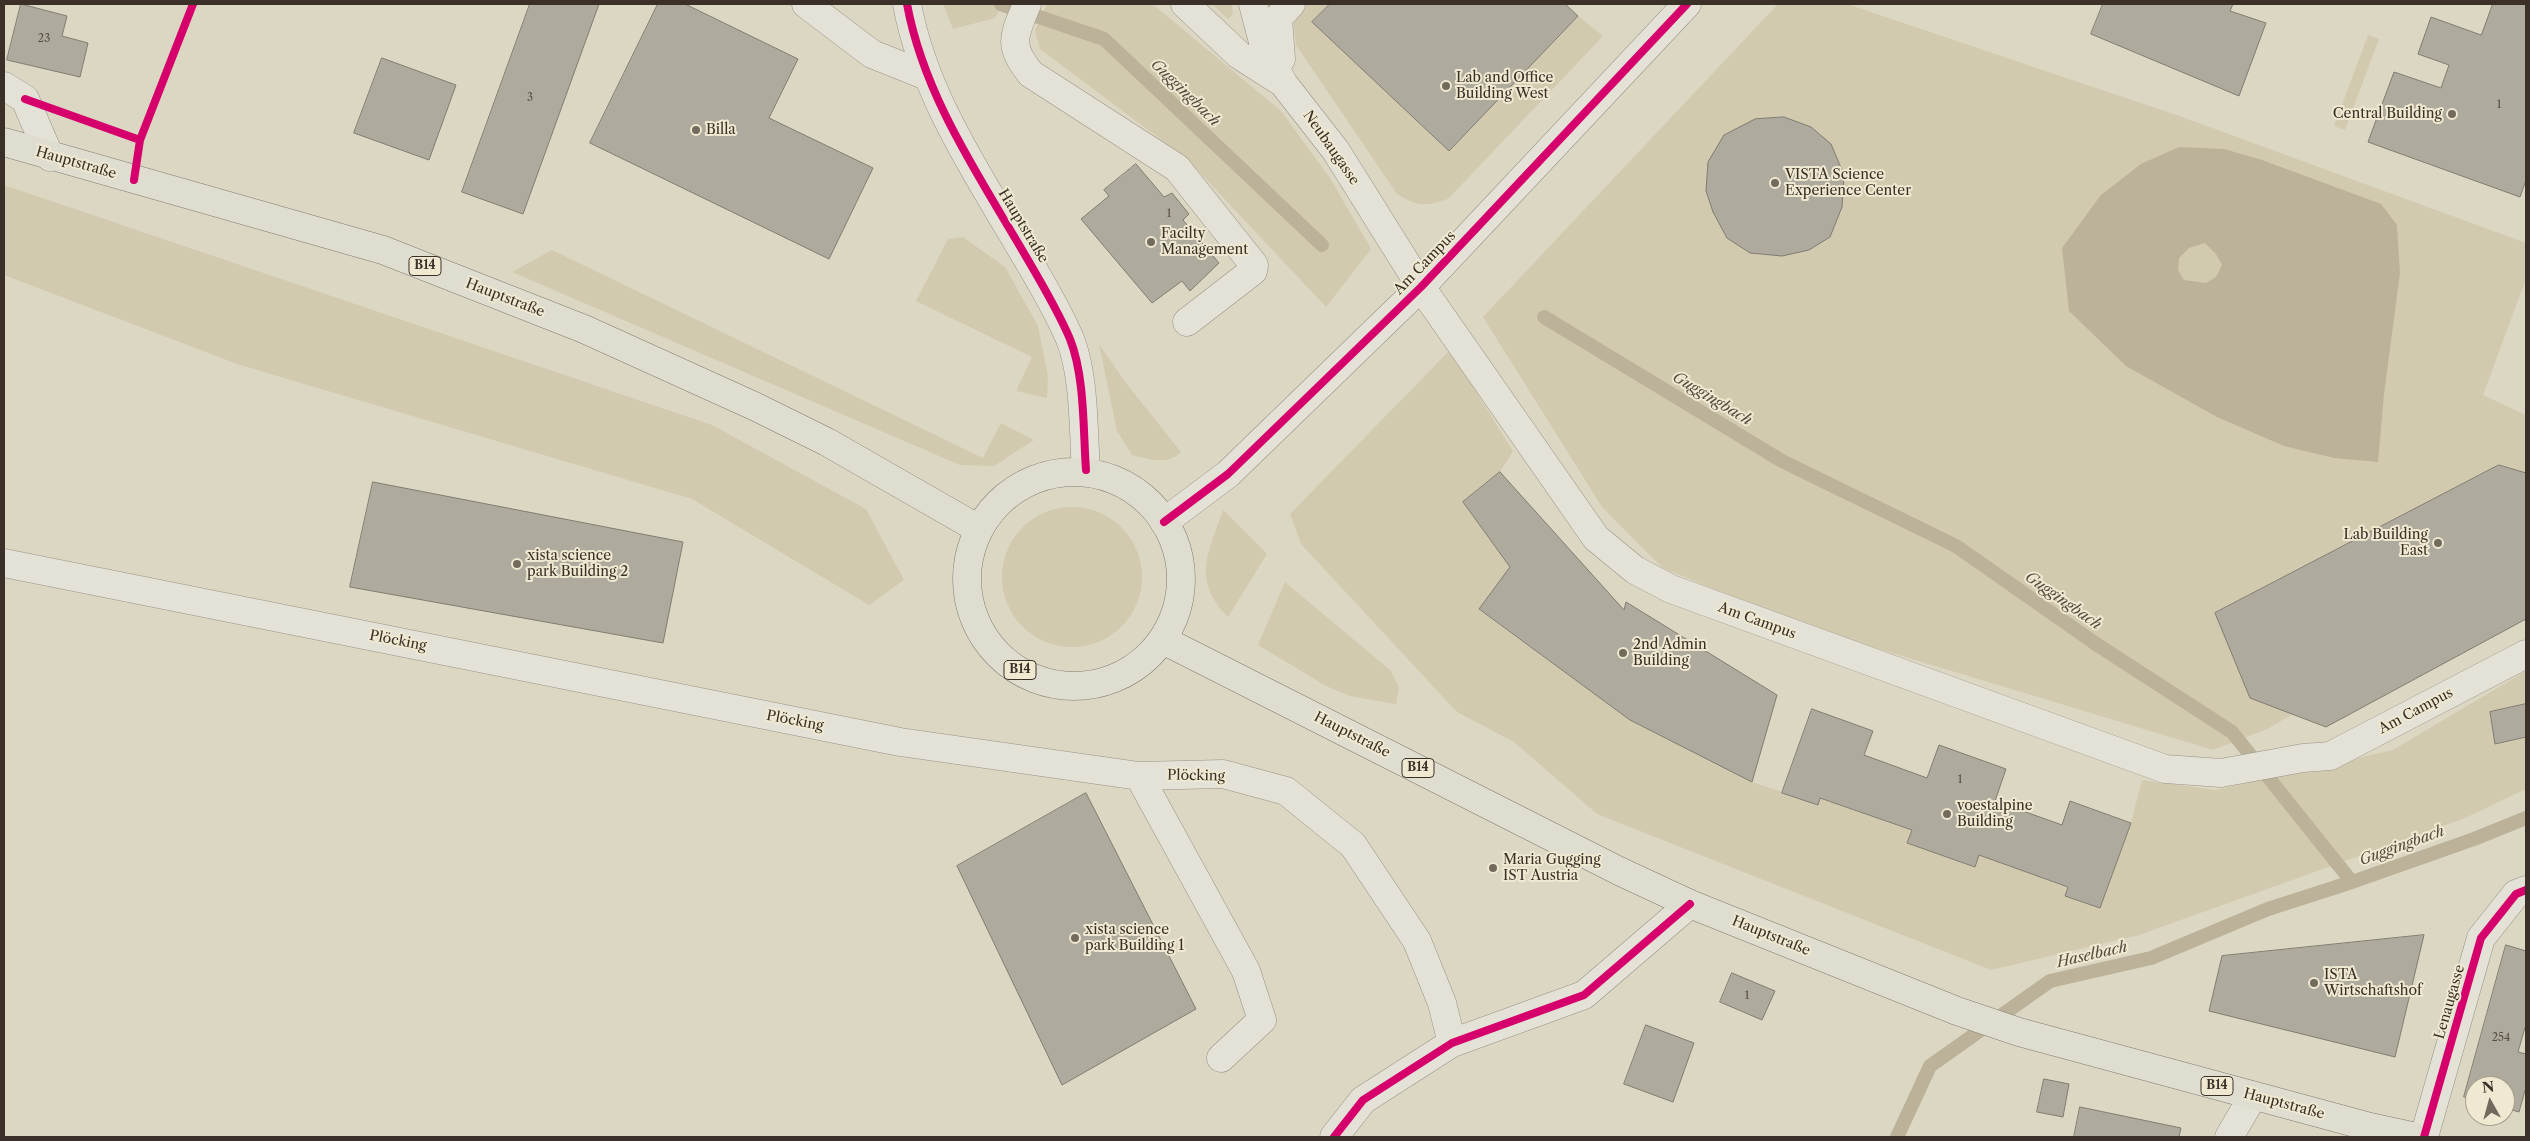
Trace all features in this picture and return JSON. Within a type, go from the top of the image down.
[{"type":"main road","name":"Hauptstraße","points":[[4,142],[383,250],[584,329],[754,406],[826,442],[977,528]]},
{"type":"main road","name":"B14","points":[[1086,470],[1140,491],[1164,522],[1182,568],[1180,604],[1163,640],[1133,670],[1084,687],[1046,683],[1007,664],[980,631],[968,594],[969,570],[977,528],[1009,493],[1058,473],[1086,470]]},
{"type":"main road","name":"Hauptstraße","points":[[1163,640],[1480,799],[1581,853],[1690,904],[1957,1011],[2019,1032],[2370,1128],[2416,1137]]},
{"type":"street","points":[[806,4],[872,54],[927,76]]},
{"type":"street","points":[[1027,4],[1016,29],[1014,46],[1019,60],[1030,74],[1177,168],[1254,265],[1253,271],[1187,322]]},
{"type":"street","points":[[1185,4],[1239,55],[1283,83]]},
{"type":"street","name":"Neubaugasse","points":[[1253,4],[1264,42],[1283,83],[1336,151],[1421,287]]},
{"type":"street","points":[[1283,83],[1278,18],[1291,4]]},
{"type":"street","name":"Am Campus","points":[[1164,522],[1228,474],[1421,287],[1687,4]]},
{"type":"street","name":"Hauptstraße","points":[[907,6],[914,41],[927,76],[965,155],[1039,278],[1070,340],[1078,376],[1086,470]]},
{"type":"street","points":[[4,86],[25,99],[50,156]]},
{"type":"street","name":"Am Campus","points":[[1421,287],[1596,538],[1635,570],[1671,590],[2105,749],[2165,769],[2221,773],[2303,758],[2330,756],[2526,654]]},
{"type":"street","name":"Plöcking","points":[[4,563],[900,742],[1138,776],[1223,774],[1286,791],[1353,845],[1417,942],[1442,1003],[1452,1043]]},
{"type":"street","points":[[1138,776],[1246,971],[1262,1020],[1221,1058]]},
{"type":"street","name":"Lenaugasse","points":[[2424,1137],[2481,938],[2516,894],[2526,890]]},
{"type":"street","points":[[1334,1137],[1362,1100],[1452,1043],[1584,994],[1690,904]]},
{"type":"street","points":[[2228,1137],[2253,1096]]},
{"type":"shaded area","points":[[943,4],[1003,4],[995,18],[953,29]]},
{"type":"shaded area","points":[[1047,4],[1150,4],[1281,111],[1330,178],[1371,249],[1326,307],[1188,160],[1040,49],[1035,30]]},
{"type":"shaded area","points":[[1212,4],[1232,4],[1233,14],[1228,19]]},
{"type":"shaded area","points":[[1306,4],[1330,4],[1313,22],[1449,151],[1578,16],[1603,36],[1448,199],[1422,204],[1397,194],[1296,45],[1293,22]]},
{"type":"shaded area","points":[[1778,4],[1847,4],[2185,118],[2526,243],[2526,279],[2483,395],[2526,415],[2526,613],[2293,714],[2267,729],[2213,750],[1803,626],[1663,568],[1602,507],[1483,317]]},
{"type":"shaded area","points":[[2368,35],[2379,39],[2345,130],[2334,126]]},
{"type":"shaded area","points":[[2179,147],[2224,149],[2262,160],[2381,204],[2397,225],[2400,273],[2384,394],[2378,462],[2334,458],[2284,446],[2217,417],[2126,366],[2069,311],[2062,248],[2101,195],[2141,164]],"holes":[[[2205,243],[2216,254],[2222,265],[2216,277],[2206,283],[2184,280],[2178,270],[2179,258],[2189,248]]]},
{"type":"shaded area","points":[[4,185],[712,425],[866,509],[904,580],[869,605],[692,499],[237,364],[4,275]]},
{"type":"shaded area","points":[[963,237],[1005,267],[1038,326],[1048,376],[1047,398],[1016,391],[1032,357],[916,301],[948,239]]},
{"type":"shaded area","points":[[552,250],[983,458],[1001,423],[1034,440],[994,466],[960,465],[512,272]]},
{"type":"shaded area","points":[[1099,344],[1126,383],[1181,452],[1176,456],[1170,459],[1158,460],[1132,455],[1117,431]]},
{"type":"shaded area","points":[[1450,350],[1513,451],[1500,472],[1463,502],[1510,567],[1479,610],[1630,720],[1752,782],[1818,804],[1820,798],[1912,830],[1907,843],[1975,867],[1979,855],[2068,887],[2065,896],[2100,908],[2131,823],[2142,780],[2215,790],[2393,750],[2526,671],[2526,789],[2465,818],[2139,935],[1991,970],[1597,814],[1514,742],[1457,712],[1301,544],[1290,514]]},
{"type":"shaded area","points":[[1072,507],[1086,508],[1099,512],[1122,527],[1137,550],[1141,563],[1141,591],[1137,604],[1122,627],[1099,642],[1086,646],[1072,647],[1058,646],[1045,642],[1022,627],[1007,604],[1003,591],[1002,577],[1003,563],[1007,550],[1022,527],[1045,512],[1058,508]]},
{"type":"shaded area","points":[[1223,510],[1267,554],[1228,617],[1217,604],[1210,591],[1206,566],[1208,553]]},
{"type":"shaded area","points":[[1285,582],[1391,671],[1399,687],[1396,704],[1350,696],[1326,686],[1258,645]]},
{"type":"building","points":[[21,4],[67,16],[62,36],[88,43],[80,77],[7,60]]},
{"type":"building","points":[[530,4],[599,4],[523,214],[462,192]]},
{"type":"building","name":"Billa","points":[[658,4],[685,4],[798,59],[769,118],[873,168],[829,259],[590,143]]},
{"type":"building","name":"Lab and Office Building West","points":[[1330,4],[1565,4],[1578,16],[1449,151],[1312,22]]},
{"type":"building","points":[[2103,4],[2233,4],[2230,11],[2266,23],[2239,96],[2091,34]]},
{"type":"building","name":"Central Building","points":[[2493,4],[2526,4],[2526,180],[2520,197],[2368,142],[2394,72],[2441,88],[2449,65],[2418,54],[2431,17],[2481,35]]},
{"type":"building","points":[[382,58],[456,85],[429,160],[354,133]]},
{"type":"building","name":"VISTA Science Experience Center","points":[[1784,117],[1811,127],[1831,144],[1844,175],[1842,207],[1830,237],[1809,250],[1782,256],[1750,253],[1727,238],[1713,212],[1706,191],[1708,162],[1724,135],[1755,119]]},
{"type":"building","name":"Facilty Management","points":[[1136,164],[1164,197],[1172,193],[1189,214],[1183,220],[1219,263],[1190,291],[1182,281],[1152,303],[1081,219],[1109,196],[1104,190]]},
{"type":"building","name":"Lab Building East","points":[[2499,465],[2526,473],[2526,619],[2326,727],[2250,698],[2215,613]]},
{"type":"building","name":"2nd Admin Building","points":[[1500,472],[1624,610],[1626,602],[1777,695],[1752,782],[1630,720],[1479,609],[1510,567],[1463,502]]},
{"type":"building","name":"xista science park Building 2","points":[[373,482],[683,542],[663,643],[350,587]]},
{"type":"building","points":[[2526,704],[2526,737],[2495,744],[2490,712]]},
{"type":"building","name":"voestalpine Building","points":[[1812,709],[1873,731],[1864,755],[1927,778],[1939,745],[2006,769],[1995,801],[2062,825],[2070,801],[2131,823],[2100,908],[2065,896],[2068,887],[1979,855],[1975,867],[1907,843],[1912,830],[1820,798],[1818,805],[1782,793]]},
{"type":"building","name":"xista science park Building 1","points":[[1086,793],[1196,1009],[1062,1085],[957,866]]},
{"type":"building","name":"ISTA Wirtschaftshof","points":[[2424,935],[2395,1057],[2209,1011],[2222,956]]},
{"type":"building","points":[[2506,945],[2526,951],[2526,1024],[2518,1052],[2526,1054],[2526,1087],[2519,1112],[2515,1111],[2515,1076],[2470,1076]]},
{"type":"building","points":[[1732,973],[1775,991],[1762,1020],[1720,1002]]},
{"type":"building","points":[[1646,1025],[1694,1043],[1673,1102],[1624,1084]]},
{"type":"building","points":[[2044,1079],[2069,1084],[2063,1117],[2037,1112]]},
{"type":"building","points":[[2080,1107],[2181,1128],[2179,1137],[2074,1137]]},
{"type":"waterway","name":"Guggingbach","points":[[1001,4],[1104,39],[1322,245]]},
{"type":"waterway","name":"Guggingbach","points":[[1544,317],[1782,461],[1956,546],[2096,644],[2232,732],[2352,882],[2474,839],[2526,818]]},
{"type":"waterway","name":"Haselbach","points":[[1897,1137],[1930,1066],[2050,981],[2151,958],[2268,909],[2352,882]]},
{"type":"cycle path","points":[[134,180],[140,140],[193,4]]},
{"type":"cycle path","points":[[907,4],[915,36],[937,98],[967,157],[1045,290],[1070,339],[1075,354],[1081,387],[1086,470]]},
{"type":"cycle path","points":[[1164,522],[1228,474],[1421,287],[1687,4]]},
{"type":"cycle path","points":[[25,99],[140,140]]},
{"type":"cycle path","points":[[2424,1137],[2481,938],[2516,894],[2526,890]]},
{"type":"cycle path","points":[[1334,1137],[1363,1100],[1452,1043],[1584,995],[1690,904]]},
{"type":"place","name":"Lab and Office Building West","points":[[1446,86]]},
{"type":"place","name":"Central Building","points":[[2452,114]]},
{"type":"place","name":"Billa","points":[[696,130]]},
{"type":"place","name":"VISTA Science Experience Center","points":[[1775,183]]},
{"type":"place","name":"Facilty Management","points":[[1151,242]]},
{"type":"place","name":"Lab Building East","points":[[2438,543]]},
{"type":"place","name":"xista science park Building 2","points":[[517,564]]},
{"type":"place","name":"2nd Admin Building","points":[[1623,653]]},
{"type":"place","name":"voestalpine Building","points":[[1947,814]]},
{"type":"place","name":"Maria Gugging IST Austria","points":[[1493,868]]},
{"type":"place","name":"xista science park Building 1","points":[[1075,938]]},
{"type":"place","name":"ISTA Wirtschaftshof","points":[[2314,983]]}]
